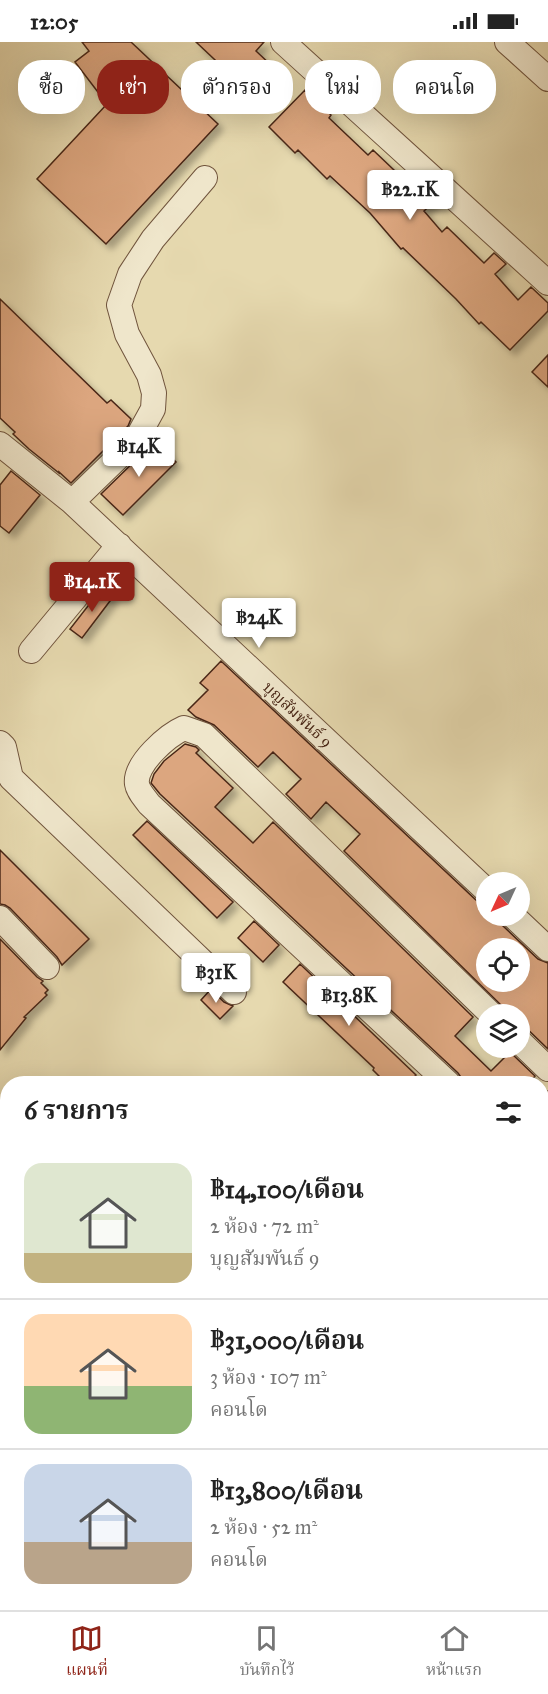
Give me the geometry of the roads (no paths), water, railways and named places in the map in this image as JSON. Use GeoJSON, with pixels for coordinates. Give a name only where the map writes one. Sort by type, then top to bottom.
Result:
{"type":"FeatureCollection","features":[{"type":"Feature","properties":{"kind":"street"},"geometry":{"type":"LineString","coordinates":[[283,42],[548,283]]}},
{"type":"Feature","properties":{"kind":"street"},"geometry":{"type":"LineString","coordinates":[[507,42],[548,79]]}},
{"type":"Feature","properties":{"kind":"street"},"geometry":{"type":"LineString","coordinates":[[72,502],[136,440],[153,409],[154,393],[149,375],[127,334],[119,305],[130,274],[153,239],[205,178]]}},
{"type":"Feature","properties":{"kind":"street","name":"บุญสัมพันธ์ 9"},"geometry":{"type":"LineString","coordinates":[[0,444],[72,502],[119,545],[476,881]]}},
{"type":"Feature","properties":{"kind":"street"},"geometry":{"type":"LineString","coordinates":[[31,651],[119,545]]}},
{"type":"Feature","properties":{"kind":"street"},"geometry":{"type":"LineString","coordinates":[[440,1076],[149,804],[138,789],[136,780],[140,767],[160,744],[184,728],[204,735],[481,1004]]}},
{"type":"Feature","properties":{"kind":"street"},"geometry":{"type":"LineString","coordinates":[[0,743],[4,747],[11,778],[234,992]]}},
{"type":"Feature","properties":{"kind":"street"},"geometry":{"type":"LineString","coordinates":[[0,918],[47,967]]}},
{"type":"Feature","properties":{"kind":"street"},"geometry":{"type":"LineString","coordinates":[[524,926],[548,949]]}},
{"type":"Feature","properties":{"kind":"street"},"geometry":{"type":"LineString","coordinates":[[530,1052],[548,1071]]}}]}
